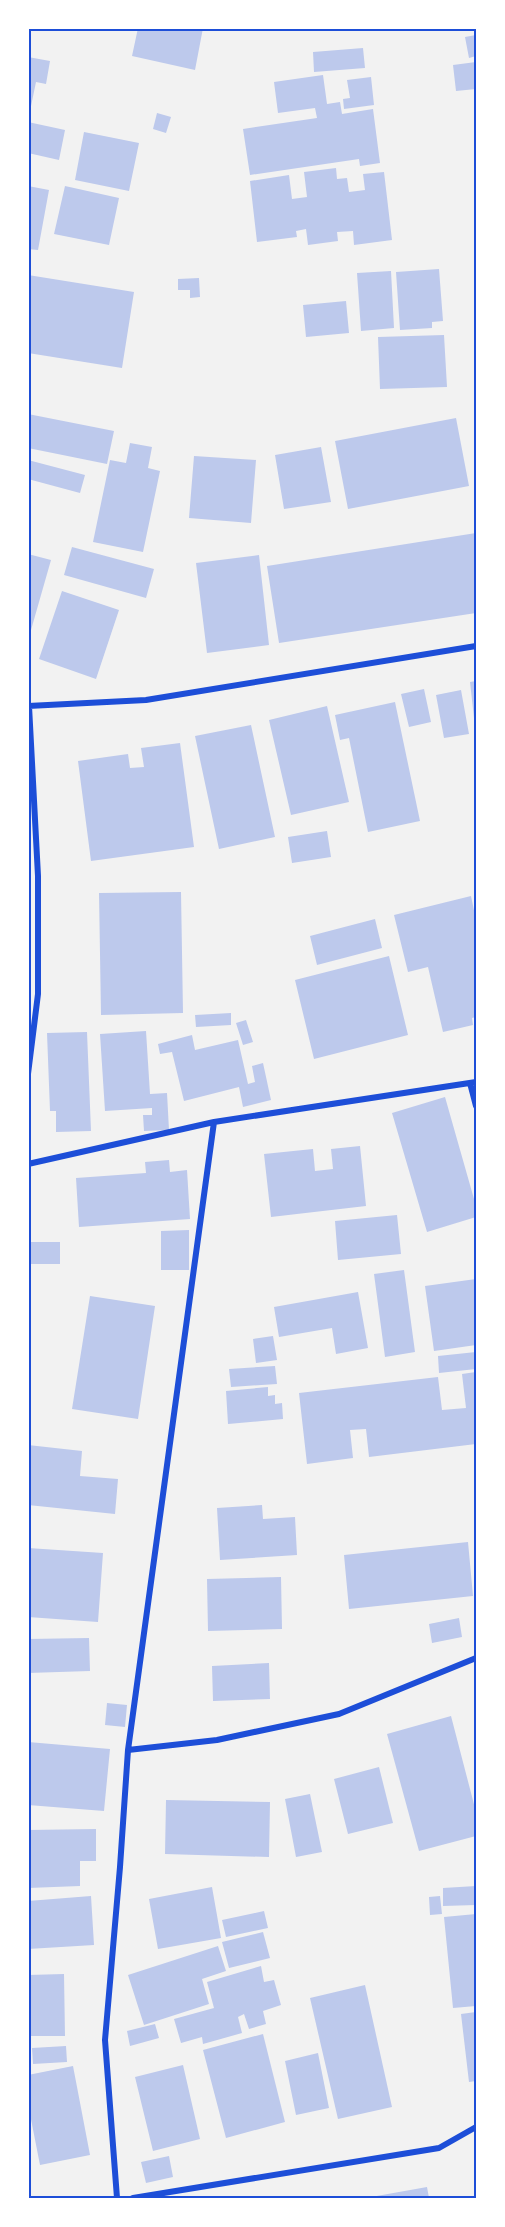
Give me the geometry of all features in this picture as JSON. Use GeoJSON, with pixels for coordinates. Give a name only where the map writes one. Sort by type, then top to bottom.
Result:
{"type":"FeatureCollection","features":[{"type":"Feature","properties":{"kind":"street"},"geometry":{"type":"LineString","coordinates":[[28,1074],[38,994],[38,876],[29,706],[146,700],[477,646]]}},
{"type":"Feature","properties":{"kind":"street"},"geometry":{"type":"LineString","coordinates":[[28,1164],[214,1122],[473,1082],[477,1106]]}},
{"type":"Feature","properties":{"kind":"street"},"geometry":{"type":"LineString","coordinates":[[117,2199],[105,2040],[128,1750],[214,1122]]}},
{"type":"Feature","properties":{"kind":"street"},"geometry":{"type":"LineString","coordinates":[[128,1750],[217,1740],[339,1714],[477,1658]]}},
{"type":"Feature","properties":{"kind":"street"},"geometry":{"type":"LineString","coordinates":[[133,2199],[439,2148],[477,2127]]}},
{"type":"Feature","properties":{"kind":"building"},"geometry":{"type":"Polygon","coordinates":[[[138,28],[203,28],[195,70],[132,56],[138,28]]]}},
{"type":"Feature","properties":{"kind":"building"},"geometry":{"type":"Polygon","coordinates":[[[476,35],[476,56],[469,58],[465,37],[476,35]]]}},
{"type":"Feature","properties":{"kind":"building"},"geometry":{"type":"Polygon","coordinates":[[[363,48],[365,68],[314,72],[313,52],[363,48]]]}},
{"type":"Feature","properties":{"kind":"building"},"geometry":{"type":"Polygon","coordinates":[[[28,57],[50,61],[46,84],[36,82],[30,111],[28,57]]]}},
{"type":"Feature","properties":{"kind":"building"},"geometry":{"type":"Polygon","coordinates":[[[476,62],[476,89],[456,91],[453,65],[476,62]]]}},
{"type":"Feature","properties":{"kind":"building"},"geometry":{"type":"Polygon","coordinates":[[[323,75],[327,104],[340,102],[342,114],[373,109],[380,163],[360,166],[359,159],[250,175],[243,129],[317,118],[315,108],[278,113],[274,82],[323,75]]]}},
{"type":"Feature","properties":{"kind":"building"},"geometry":{"type":"Polygon","coordinates":[[[371,77],[374,105],[344,109],[343,99],[350,98],[347,80],[371,77]]]}},
{"type":"Feature","properties":{"kind":"building"},"geometry":{"type":"Polygon","coordinates":[[[157,113],[171,117],[166,133],[153,129],[157,113]]]}},
{"type":"Feature","properties":{"kind":"building"},"geometry":{"type":"Polygon","coordinates":[[[28,122],[65,130],[59,160],[28,153],[28,122]]]}},
{"type":"Feature","properties":{"kind":"building"},"geometry":{"type":"Polygon","coordinates":[[[84,132],[139,143],[129,191],[75,180],[84,132]]]}},
{"type":"Feature","properties":{"kind":"building"},"geometry":{"type":"Polygon","coordinates":[[[336,168],[337,179],[347,178],[349,192],[365,190],[363,174],[384,172],[392,240],[354,245],[353,231],[337,232],[338,241],[308,245],[306,229],[296,231],[297,237],[257,242],[250,181],[289,175],[292,199],[307,197],[304,172],[336,168]]]}},
{"type":"Feature","properties":{"kind":"building"},"geometry":{"type":"Polygon","coordinates":[[[28,186],[49,190],[38,250],[28,249],[28,186]]]}},
{"type":"Feature","properties":{"kind":"building"},"geometry":{"type":"Polygon","coordinates":[[[65,186],[119,198],[109,245],[54,234],[65,186]]]}},
{"type":"Feature","properties":{"kind":"building"},"geometry":{"type":"Polygon","coordinates":[[[439,269],[443,321],[432,322],[432,328],[400,330],[396,272],[439,269]]]}},
{"type":"Feature","properties":{"kind":"building"},"geometry":{"type":"Polygon","coordinates":[[[391,271],[394,328],[361,331],[357,273],[391,271]]]}},
{"type":"Feature","properties":{"kind":"building"},"geometry":{"type":"Polygon","coordinates":[[[28,275],[134,292],[122,368],[28,353],[28,275]]]}},
{"type":"Feature","properties":{"kind":"building"},"geometry":{"type":"Polygon","coordinates":[[[199,278],[200,297],[190,298],[190,290],[178,290],[178,279],[199,278]]]}},
{"type":"Feature","properties":{"kind":"building"},"geometry":{"type":"Polygon","coordinates":[[[346,301],[349,333],[306,337],[303,305],[346,301]]]}},
{"type":"Feature","properties":{"kind":"building"},"geometry":{"type":"Polygon","coordinates":[[[444,335],[447,387],[380,389],[378,337],[444,335]]]}},
{"type":"Feature","properties":{"kind":"building"},"geometry":{"type":"Polygon","coordinates":[[[28,414],[114,431],[107,464],[28,448],[28,414]]]}},
{"type":"Feature","properties":{"kind":"building"},"geometry":{"type":"Polygon","coordinates":[[[456,418],[469,486],[348,509],[335,441],[456,418]]]}},
{"type":"Feature","properties":{"kind":"building"},"geometry":{"type":"Polygon","coordinates":[[[130,443],[152,447],[148,468],[160,471],[143,552],[93,542],[110,460],[126,463],[130,443]]]}},
{"type":"Feature","properties":{"kind":"building"},"geometry":{"type":"Polygon","coordinates":[[[321,447],[331,502],[284,509],[275,455],[321,447]]]}},
{"type":"Feature","properties":{"kind":"building"},"geometry":{"type":"Polygon","coordinates":[[[194,456],[256,460],[251,523],[189,518],[194,456]]]}},
{"type":"Feature","properties":{"kind":"building"},"geometry":{"type":"Polygon","coordinates":[[[28,460],[85,475],[80,493],[28,479],[28,460]]]}},
{"type":"Feature","properties":{"kind":"building"},"geometry":{"type":"Polygon","coordinates":[[[476,533],[476,613],[279,643],[267,566],[476,533]]]}},
{"type":"Feature","properties":{"kind":"building"},"geometry":{"type":"Polygon","coordinates":[[[72,547],[154,569],[146,598],[64,575],[72,547]]]}},
{"type":"Feature","properties":{"kind":"building"},"geometry":{"type":"Polygon","coordinates":[[[28,554],[51,560],[29,637],[28,637],[28,554]]]}},
{"type":"Feature","properties":{"kind":"building"},"geometry":{"type":"Polygon","coordinates":[[[259,555],[269,645],[207,653],[196,563],[259,555]]]}},
{"type":"Feature","properties":{"kind":"building"},"geometry":{"type":"Polygon","coordinates":[[[62,591],[119,610],[96,679],[39,659],[62,591]]]}},
{"type":"Feature","properties":{"kind":"building"},"geometry":{"type":"Polygon","coordinates":[[[476,681],[476,727],[475,727],[470,682],[476,681]]]}},
{"type":"Feature","properties":{"kind":"building"},"geometry":{"type":"Polygon","coordinates":[[[424,689],[431,722],[409,727],[401,694],[424,689]]]}},
{"type":"Feature","properties":{"kind":"building"},"geometry":{"type":"Polygon","coordinates":[[[461,690],[469,734],[444,738],[436,695],[461,690]]]}},
{"type":"Feature","properties":{"kind":"building"},"geometry":{"type":"Polygon","coordinates":[[[395,702],[420,821],[368,832],[349,738],[340,740],[335,715],[395,702]]]}},
{"type":"Feature","properties":{"kind":"building"},"geometry":{"type":"Polygon","coordinates":[[[327,706],[349,802],[291,815],[269,720],[327,706]]]}},
{"type":"Feature","properties":{"kind":"building"},"geometry":{"type":"Polygon","coordinates":[[[251,725],[275,837],[219,849],[195,736],[251,725]]]}},
{"type":"Feature","properties":{"kind":"building"},"geometry":{"type":"Polygon","coordinates":[[[180,743],[194,847],[91,861],[78,761],[128,754],[130,768],[144,767],[141,748],[180,743]]]}},
{"type":"Feature","properties":{"kind":"building"},"geometry":{"type":"Polygon","coordinates":[[[327,831],[331,857],[292,863],[288,837],[327,831]]]}},
{"type":"Feature","properties":{"kind":"building"},"geometry":{"type":"Polygon","coordinates":[[[181,892],[183,1013],[101,1015],[99,893],[181,892]]]}},
{"type":"Feature","properties":{"kind":"building"},"geometry":{"type":"Polygon","coordinates":[[[471,896],[476,920],[476,1017],[472,1018],[473,1025],[443,1032],[428,967],[408,972],[394,915],[471,896]]]}},
{"type":"Feature","properties":{"kind":"building"},"geometry":{"type":"Polygon","coordinates":[[[375,919],[382,948],[317,965],[310,936],[375,919]]]}},
{"type":"Feature","properties":{"kind":"building"},"geometry":{"type":"Polygon","coordinates":[[[389,956],[408,1035],[314,1059],[295,980],[389,956]]]}},
{"type":"Feature","properties":{"kind":"building"},"geometry":{"type":"Polygon","coordinates":[[[231,1013],[231,1025],[196,1027],[195,1015],[231,1013]]]}},
{"type":"Feature","properties":{"kind":"building"},"geometry":{"type":"Polygon","coordinates":[[[246,1020],[253,1042],[243,1045],[236,1023],[246,1020]]]}},
{"type":"Feature","properties":{"kind":"building"},"geometry":{"type":"Polygon","coordinates":[[[146,1031],[150,1094],[167,1093],[169,1130],[144,1131],[143,1115],[152,1115],[152,1108],[105,1111],[100,1034],[146,1031]]]}},
{"type":"Feature","properties":{"kind":"building"},"geometry":{"type":"Polygon","coordinates":[[[87,1032],[91,1131],[56,1132],[56,1111],[50,1111],[47,1033],[87,1032]]]}},
{"type":"Feature","properties":{"kind":"building"},"geometry":{"type":"Polygon","coordinates":[[[192,1035],[195,1050],[238,1040],[248,1084],[255,1082],[252,1066],[263,1063],[271,1100],[243,1107],[239,1087],[184,1101],[172,1052],[160,1054],[158,1044],[192,1035]]]}},
{"type":"Feature","properties":{"kind":"building"},"geometry":{"type":"Polygon","coordinates":[[[445,1097],[476,1206],[476,1217],[427,1232],[392,1113],[445,1097]]]}},
{"type":"Feature","properties":{"kind":"building"},"geometry":{"type":"Polygon","coordinates":[[[360,1146],[366,1206],[271,1217],[264,1154],[313,1149],[315,1171],[333,1169],[331,1149],[360,1146]]]}},
{"type":"Feature","properties":{"kind":"building"},"geometry":{"type":"Polygon","coordinates":[[[169,1160],[170,1172],[187,1170],[190,1219],[79,1227],[76,1178],[146,1173],[145,1162],[169,1160]]]}},
{"type":"Feature","properties":{"kind":"building"},"geometry":{"type":"Polygon","coordinates":[[[397,1215],[401,1254],[338,1260],[335,1221],[397,1215]]]}},
{"type":"Feature","properties":{"kind":"building"},"geometry":{"type":"Polygon","coordinates":[[[189,1230],[189,1270],[161,1270],[161,1231],[189,1230]]]}},
{"type":"Feature","properties":{"kind":"building"},"geometry":{"type":"Polygon","coordinates":[[[28,1242],[60,1242],[60,1264],[28,1264],[28,1242]]]}},
{"type":"Feature","properties":{"kind":"building"},"geometry":{"type":"Polygon","coordinates":[[[404,1270],[415,1352],[385,1357],[374,1274],[404,1270]]]}},
{"type":"Feature","properties":{"kind":"building"},"geometry":{"type":"Polygon","coordinates":[[[476,1279],[476,1345],[434,1351],[425,1286],[476,1279]]]}},
{"type":"Feature","properties":{"kind":"building"},"geometry":{"type":"Polygon","coordinates":[[[358,1292],[368,1348],[336,1354],[332,1328],[279,1337],[274,1307],[358,1292]]]}},
{"type":"Feature","properties":{"kind":"building"},"geometry":{"type":"Polygon","coordinates":[[[90,1296],[155,1306],[138,1419],[72,1409],[90,1296]]]}},
{"type":"Feature","properties":{"kind":"building"},"geometry":{"type":"Polygon","coordinates":[[[273,1336],[277,1360],[256,1363],[253,1339],[273,1336]]]}},
{"type":"Feature","properties":{"kind":"building"},"geometry":{"type":"Polygon","coordinates":[[[476,1352],[476,1369],[439,1373],[438,1356],[476,1352]]]}},
{"type":"Feature","properties":{"kind":"building"},"geometry":{"type":"Polygon","coordinates":[[[275,1366],[277,1384],[231,1387],[229,1369],[275,1366]]]}},
{"type":"Feature","properties":{"kind":"building"},"geometry":{"type":"Polygon","coordinates":[[[476,1372],[476,1444],[369,1457],[366,1429],[350,1430],[353,1458],[307,1464],[299,1393],[438,1377],[442,1410],[466,1408],[462,1374],[476,1372]]]}},
{"type":"Feature","properties":{"kind":"building"},"geometry":{"type":"Polygon","coordinates":[[[268,1387],[268,1396],[275,1395],[275,1404],[282,1403],[283,1419],[228,1424],[226,1391],[268,1387]]]}},
{"type":"Feature","properties":{"kind":"building"},"geometry":{"type":"Polygon","coordinates":[[[28,1445],[82,1451],[80,1476],[118,1479],[115,1514],[28,1505],[28,1445]]]}},
{"type":"Feature","properties":{"kind":"building"},"geometry":{"type":"Polygon","coordinates":[[[262,1505],[263,1519],[295,1517],[297,1555],[220,1560],[217,1508],[262,1505]]]}},
{"type":"Feature","properties":{"kind":"building"},"geometry":{"type":"Polygon","coordinates":[[[468,1542],[473,1596],[349,1609],[344,1555],[468,1542]]]}},
{"type":"Feature","properties":{"kind":"building"},"geometry":{"type":"Polygon","coordinates":[[[28,1548],[103,1553],[98,1622],[28,1617],[28,1548]]]}},
{"type":"Feature","properties":{"kind":"building"},"geometry":{"type":"Polygon","coordinates":[[[281,1577],[282,1629],[208,1631],[207,1579],[281,1577]]]}},
{"type":"Feature","properties":{"kind":"building"},"geometry":{"type":"Polygon","coordinates":[[[459,1618],[462,1637],[432,1643],[429,1624],[459,1618]]]}},
{"type":"Feature","properties":{"kind":"building"},"geometry":{"type":"Polygon","coordinates":[[[89,1638],[90,1671],[28,1673],[28,1639],[89,1638]]]}},
{"type":"Feature","properties":{"kind":"building"},"geometry":{"type":"Polygon","coordinates":[[[269,1663],[270,1699],[213,1701],[212,1666],[269,1663]]]}},
{"type":"Feature","properties":{"kind":"building"},"geometry":{"type":"Polygon","coordinates":[[[107,1703],[127,1705],[125,1727],[105,1725],[107,1703]]]}},
{"type":"Feature","properties":{"kind":"building"},"geometry":{"type":"Polygon","coordinates":[[[451,1716],[476,1812],[476,1836],[419,1851],[387,1734],[451,1716]]]}},
{"type":"Feature","properties":{"kind":"building"},"geometry":{"type":"Polygon","coordinates":[[[28,1742],[110,1749],[104,1811],[28,1805],[28,1742]]]}},
{"type":"Feature","properties":{"kind":"building"},"geometry":{"type":"Polygon","coordinates":[[[379,1767],[393,1823],[348,1834],[334,1779],[379,1767]]]}},
{"type":"Feature","properties":{"kind":"building"},"geometry":{"type":"Polygon","coordinates":[[[310,1794],[322,1852],[296,1857],[285,1799],[310,1794]]]}},
{"type":"Feature","properties":{"kind":"building"},"geometry":{"type":"Polygon","coordinates":[[[166,1800],[270,1802],[269,1857],[165,1854],[166,1800]]]}},
{"type":"Feature","properties":{"kind":"building"},"geometry":{"type":"Polygon","coordinates":[[[96,1829],[96,1861],[80,1861],[80,1886],[28,1888],[28,1830],[96,1829]]]}},
{"type":"Feature","properties":{"kind":"building"},"geometry":{"type":"Polygon","coordinates":[[[476,1886],[476,1905],[443,1906],[443,1888],[476,1886]]]}},
{"type":"Feature","properties":{"kind":"building"},"geometry":{"type":"Polygon","coordinates":[[[212,1887],[221,1938],[158,1949],[149,1899],[212,1887]]]}},
{"type":"Feature","properties":{"kind":"building"},"geometry":{"type":"Polygon","coordinates":[[[91,1896],[94,1945],[28,1949],[28,1901],[91,1896]]]}},
{"type":"Feature","properties":{"kind":"building"},"geometry":{"type":"Polygon","coordinates":[[[440,1896],[442,1914],[430,1915],[429,1897],[440,1896]]]}},
{"type":"Feature","properties":{"kind":"building"},"geometry":{"type":"Polygon","coordinates":[[[264,1911],[268,1928],[226,1937],[222,1920],[264,1911]]]}},
{"type":"Feature","properties":{"kind":"building"},"geometry":{"type":"Polygon","coordinates":[[[476,1914],[476,2006],[453,2008],[444,1917],[476,1914]]]}},
{"type":"Feature","properties":{"kind":"building"},"geometry":{"type":"Polygon","coordinates":[[[263,1932],[270,1958],[229,1968],[222,1942],[263,1932]]]}},
{"type":"Feature","properties":{"kind":"building"},"geometry":{"type":"Polygon","coordinates":[[[218,1946],[226,1971],[202,1979],[209,2004],[144,2025],[128,1975],[218,1946]]]}},
{"type":"Feature","properties":{"kind":"building"},"geometry":{"type":"Polygon","coordinates":[[[261,1966],[264,1982],[274,1980],[281,2005],[263,2011],[266,2024],[249,2029],[244,2014],[238,2017],[242,2033],[203,2044],[202,2037],[181,2043],[174,2019],[214,2008],[207,1982],[261,1966]]]}},
{"type":"Feature","properties":{"kind":"building"},"geometry":{"type":"Polygon","coordinates":[[[64,1974],[65,2036],[28,2036],[28,1975],[64,1974]]]}},
{"type":"Feature","properties":{"kind":"building"},"geometry":{"type":"Polygon","coordinates":[[[365,1985],[392,2107],[338,2119],[310,1998],[365,1985]]]}},
{"type":"Feature","properties":{"kind":"building"},"geometry":{"type":"Polygon","coordinates":[[[476,2012],[476,2081],[469,2082],[461,2014],[476,2012]]]}},
{"type":"Feature","properties":{"kind":"building"},"geometry":{"type":"Polygon","coordinates":[[[155,2024],[159,2038],[130,2046],[127,2031],[155,2024]]]}},
{"type":"Feature","properties":{"kind":"building"},"geometry":{"type":"Polygon","coordinates":[[[263,2034],[285,2122],[226,2138],[203,2050],[263,2034]]]}},
{"type":"Feature","properties":{"kind":"building"},"geometry":{"type":"Polygon","coordinates":[[[66,2046],[67,2062],[33,2064],[32,2048],[66,2046]]]}},
{"type":"Feature","properties":{"kind":"building"},"geometry":{"type":"Polygon","coordinates":[[[318,2053],[329,2108],[296,2115],[285,2061],[318,2053]]]}},
{"type":"Feature","properties":{"kind":"building"},"geometry":{"type":"Polygon","coordinates":[[[183,2065],[200,2139],[153,2151],[135,2077],[183,2065]]]}},
{"type":"Feature","properties":{"kind":"building"},"geometry":{"type":"Polygon","coordinates":[[[73,2066],[90,2155],[40,2165],[28,2104],[28,2075],[73,2066]]]}},
{"type":"Feature","properties":{"kind":"building"},"geometry":{"type":"Polygon","coordinates":[[[169,2156],[173,2177],[146,2183],[141,2162],[169,2156]]]}},
{"type":"Feature","properties":{"kind":"building"},"geometry":{"type":"Polygon","coordinates":[[[427,2187],[429,2198],[371,2198],[371,2197],[427,2187]]]}}]}
